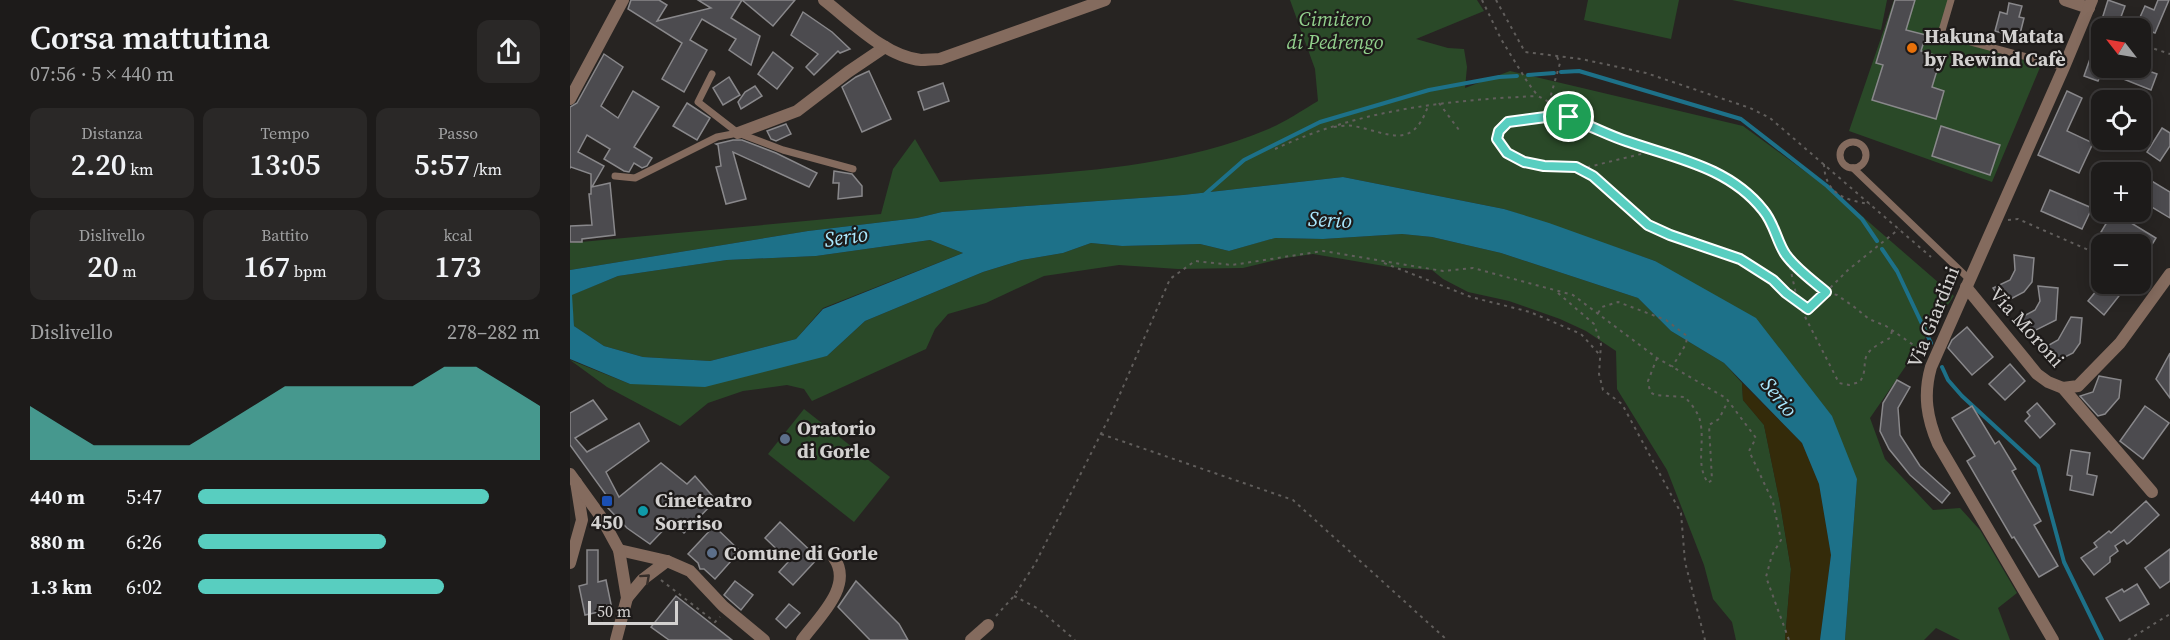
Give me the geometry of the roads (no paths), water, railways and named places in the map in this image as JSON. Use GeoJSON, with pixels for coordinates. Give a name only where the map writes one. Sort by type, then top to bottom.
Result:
{"type":"FeatureCollection","features":[{"type":"Feature","properties":{"kind":"street"},"geometry":{"type":"LineString","coordinates":[[570,99],[623,0]]}},
{"type":"Feature","properties":{"kind":"street"},"geometry":{"type":"LineString","coordinates":[[824,0],[885,47],[903,56],[921,60],[940,59],[1105,0]]}},
{"type":"Feature","properties":{"kind":"street"},"geometry":{"type":"LineString","coordinates":[[2065,0],[2090,4]]}},
{"type":"Feature","properties":{"kind":"street","name":"Via Giardini"},"geometry":{"type":"LineString","coordinates":[[2053,640],[1938,444],[1928,416],[1926,397],[1931,367],[2090,4]]}},
{"type":"Feature","properties":{"kind":"street"},"geometry":{"type":"LineString","coordinates":[[738,133],[797,111],[885,47]]}},
{"type":"Feature","properties":{"kind":"street"},"geometry":{"type":"LineString","coordinates":[[2063,388],[2078,386],[2120,344],[2170,274]]}},
{"type":"Feature","properties":{"kind":"street","name":"Via Moroni"},"geometry":{"type":"LineString","coordinates":[[1967,283],[2037,374],[2048,382],[2063,388]]}},
{"type":"Feature","properties":{"kind":"street"},"geometry":{"type":"LineString","coordinates":[[2063,388],[2152,492]]}},
{"type":"Feature","properties":{"kind":"street"},"geometry":{"type":"LineString","coordinates":[[573,478],[601,517],[619,550],[627,598],[616,640]]}},
{"type":"Feature","properties":{"kind":"street"},"geometry":{"type":"LineString","coordinates":[[570,563],[582,520],[573,478]]}},
{"type":"Feature","properties":{"kind":"street"},"geometry":{"type":"LineString","coordinates":[[582,520],[593,514],[601,517]]}},
{"type":"Feature","properties":{"kind":"street"},"geometry":{"type":"LineString","coordinates":[[619,550],[667,561],[690,572],[723,606],[764,640]]}},
{"type":"Feature","properties":{"kind":"street"},"geometry":{"type":"LineString","coordinates":[[802,640],[835,595],[842,579],[841,567],[834,558]]}},
{"type":"Feature","properties":{"kind":"street"},"geometry":{"type":"LineString","coordinates":[[627,598],[642,580],[667,561]]}},
{"type":"Feature","properties":{"kind":"street"},"geometry":{"type":"LineString","coordinates":[[971,640],[985,627]]}},
{"type":"Feature","properties":{"kind":"lane"},"geometry":{"type":"LineString","coordinates":[[1951,0],[1941,34],[2064,67]]}},
{"type":"Feature","properties":{"kind":"lane"},"geometry":{"type":"LineString","coordinates":[[712,74],[698,102],[738,133],[783,150],[853,169]]}},
{"type":"Feature","properties":{"kind":"lane"},"geometry":{"type":"LineString","coordinates":[[615,176],[635,178],[717,137],[738,133]]}},
{"type":"Feature","properties":{"kind":"lane"},"geometry":{"type":"LineString","coordinates":[[1853,168],[1967,283]]}},
{"type":"Feature","properties":{"kind":"water","name":"Serio"},"geometry":{"type":"Polygon","coordinates":[[[1343,177],[1504,209],[1655,261],[1756,318],[1832,416],[1857,479],[1845,640],[1820,640],[1831,555],[1819,484],[1802,443],[1724,363],[1671,331],[1638,298],[1501,253],[1432,237],[1402,234],[1323,239],[1275,238],[1229,251],[1200,244],[1122,246],[1091,243],[1063,253],[1022,260],[983,272],[865,321],[827,356],[705,387],[630,384],[570,359],[570,270],[808,231],[917,218],[942,212],[1183,195],[1343,177]],[[930,240],[816,256],[727,260],[618,276],[572,295],[574,326],[604,346],[643,357],[710,361],[796,339],[823,309],[963,253],[930,240]]]}},
{"type":"Feature","properties":{"kind":"waterway"},"geometry":{"type":"LineString","coordinates":[[1561,72],[1579,71],[1741,119],[1827,186],[1862,219],[1877,241]]}},
{"type":"Feature","properties":{"kind":"waterway"},"geometry":{"type":"LineString","coordinates":[[1528,75],[1554,73]]}},
{"type":"Feature","properties":{"kind":"waterway"},"geometry":{"type":"LineString","coordinates":[[1204,195],[1244,160],[1320,122],[1429,90],[1499,77],[1517,76]]}},
{"type":"Feature","properties":{"kind":"waterway"},"geometry":{"type":"LineString","coordinates":[[1882,249],[1897,271],[1931,343]]}},
{"type":"Feature","properties":{"kind":"waterway"},"geometry":{"type":"LineString","coordinates":[[1942,367],[1948,380],[1962,396],[2038,466],[2064,562],[2102,640]]}},
{"type":"Feature","properties":{"kind":"place","name":"Hakuna Matata by Rewind Cafè"},"geometry":{"type":"Point","coordinates":[1912,48]}},
{"type":"Feature","properties":{"kind":"place","name":"Oratorio di Gorle"},"geometry":{"type":"Point","coordinates":[785,439]}},
{"type":"Feature","properties":{"kind":"place","name":"450"},"geometry":{"type":"Point","coordinates":[607,501]}},
{"type":"Feature","properties":{"kind":"place","name":"Cineteatro Sorriso"},"geometry":{"type":"Point","coordinates":[643,511]}},
{"type":"Feature","properties":{"kind":"place","name":"Comune di Gorle"},"geometry":{"type":"Point","coordinates":[712,553]}},
{"type":"Feature","properties":{"kind":"park label","name":"Cimitero di Pedrengo"},"geometry":{"type":"Point","coordinates":[1335,30]}}]}
